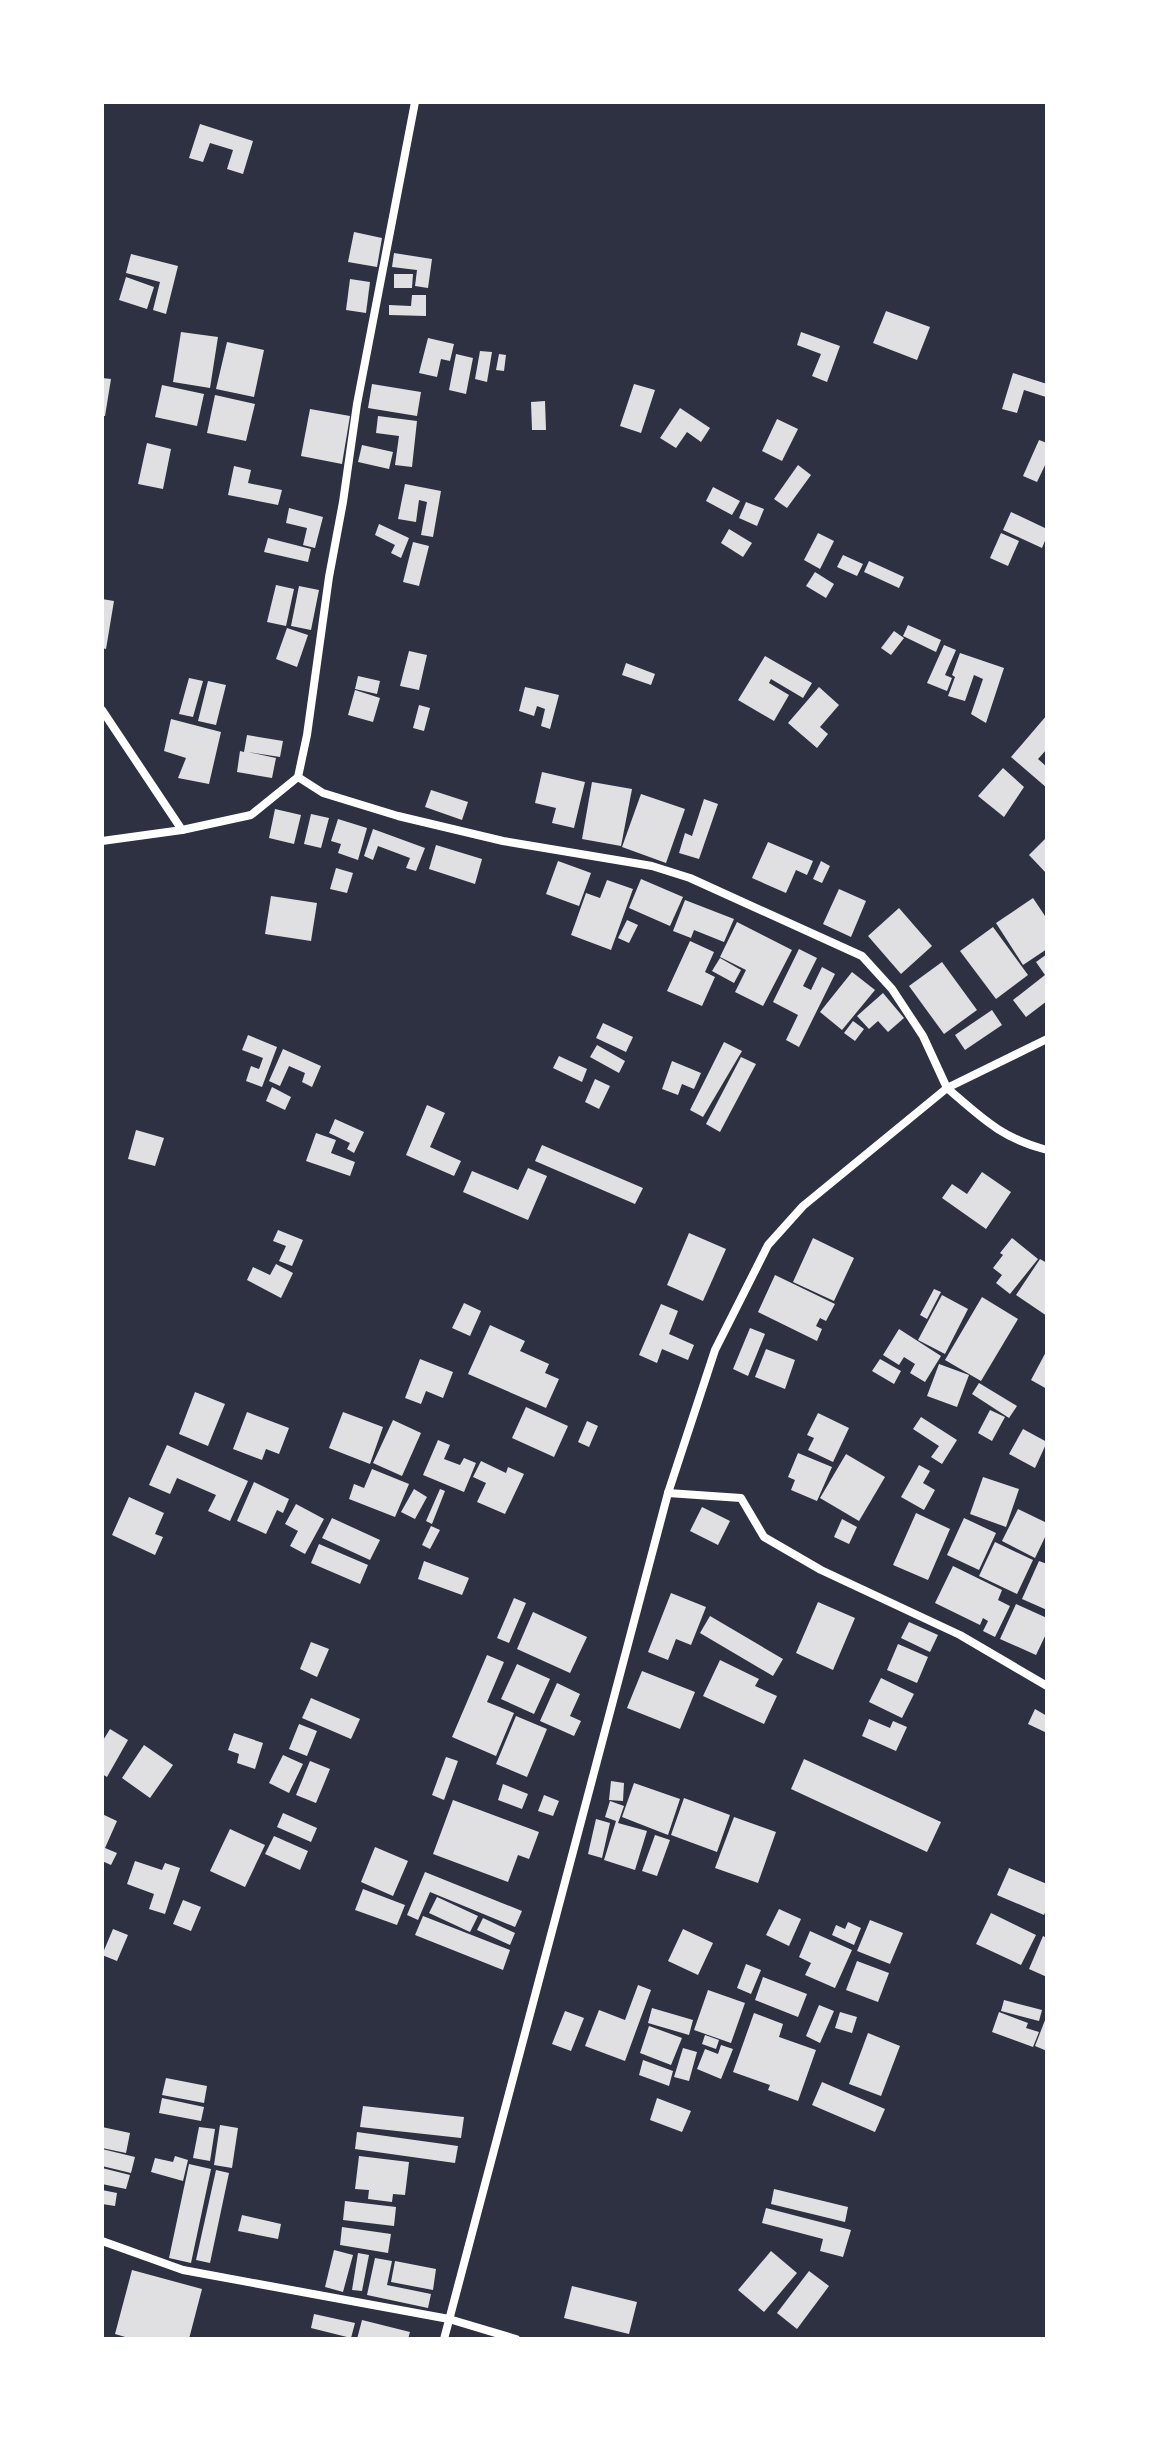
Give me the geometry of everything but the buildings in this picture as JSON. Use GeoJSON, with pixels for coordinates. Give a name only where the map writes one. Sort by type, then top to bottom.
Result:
{"type":"FeatureCollection","features":[{"type":"Feature","properties":{"kind":"street"},"geometry":{"type":"LineString","coordinates":[[102,841],[182,830],[251,815],[298,777],[357,404],[415,102]]}},
{"type":"Feature","properties":{"kind":"street"},"geometry":{"type":"LineString","coordinates":[[102,710],[182,830]]}},
{"type":"Feature","properties":{"kind":"street"},"geometry":{"type":"LineString","coordinates":[[298,777],[323,793],[398,816],[503,841],[652,866],[690,878],[862,956],[892,989],[923,1036],[947,1088],[992,1127],[1028,1145],[1047,1150]]}},
{"type":"Feature","properties":{"kind":"street"},"geometry":{"type":"LineString","coordinates":[[444,2339],[668,1493],[715,1350],[768,1245],[803,1206],[947,1088],[1047,1039]]}},
{"type":"Feature","properties":{"kind":"street"},"geometry":{"type":"LineString","coordinates":[[668,1493],[741,1498],[764,1537],[821,1570],[960,1635],[1047,1686]]}},
{"type":"Feature","properties":{"kind":"street"},"geometry":{"type":"LineString","coordinates":[[102,2241],[183,2270],[449,2319],[516,2339]]}}]}
